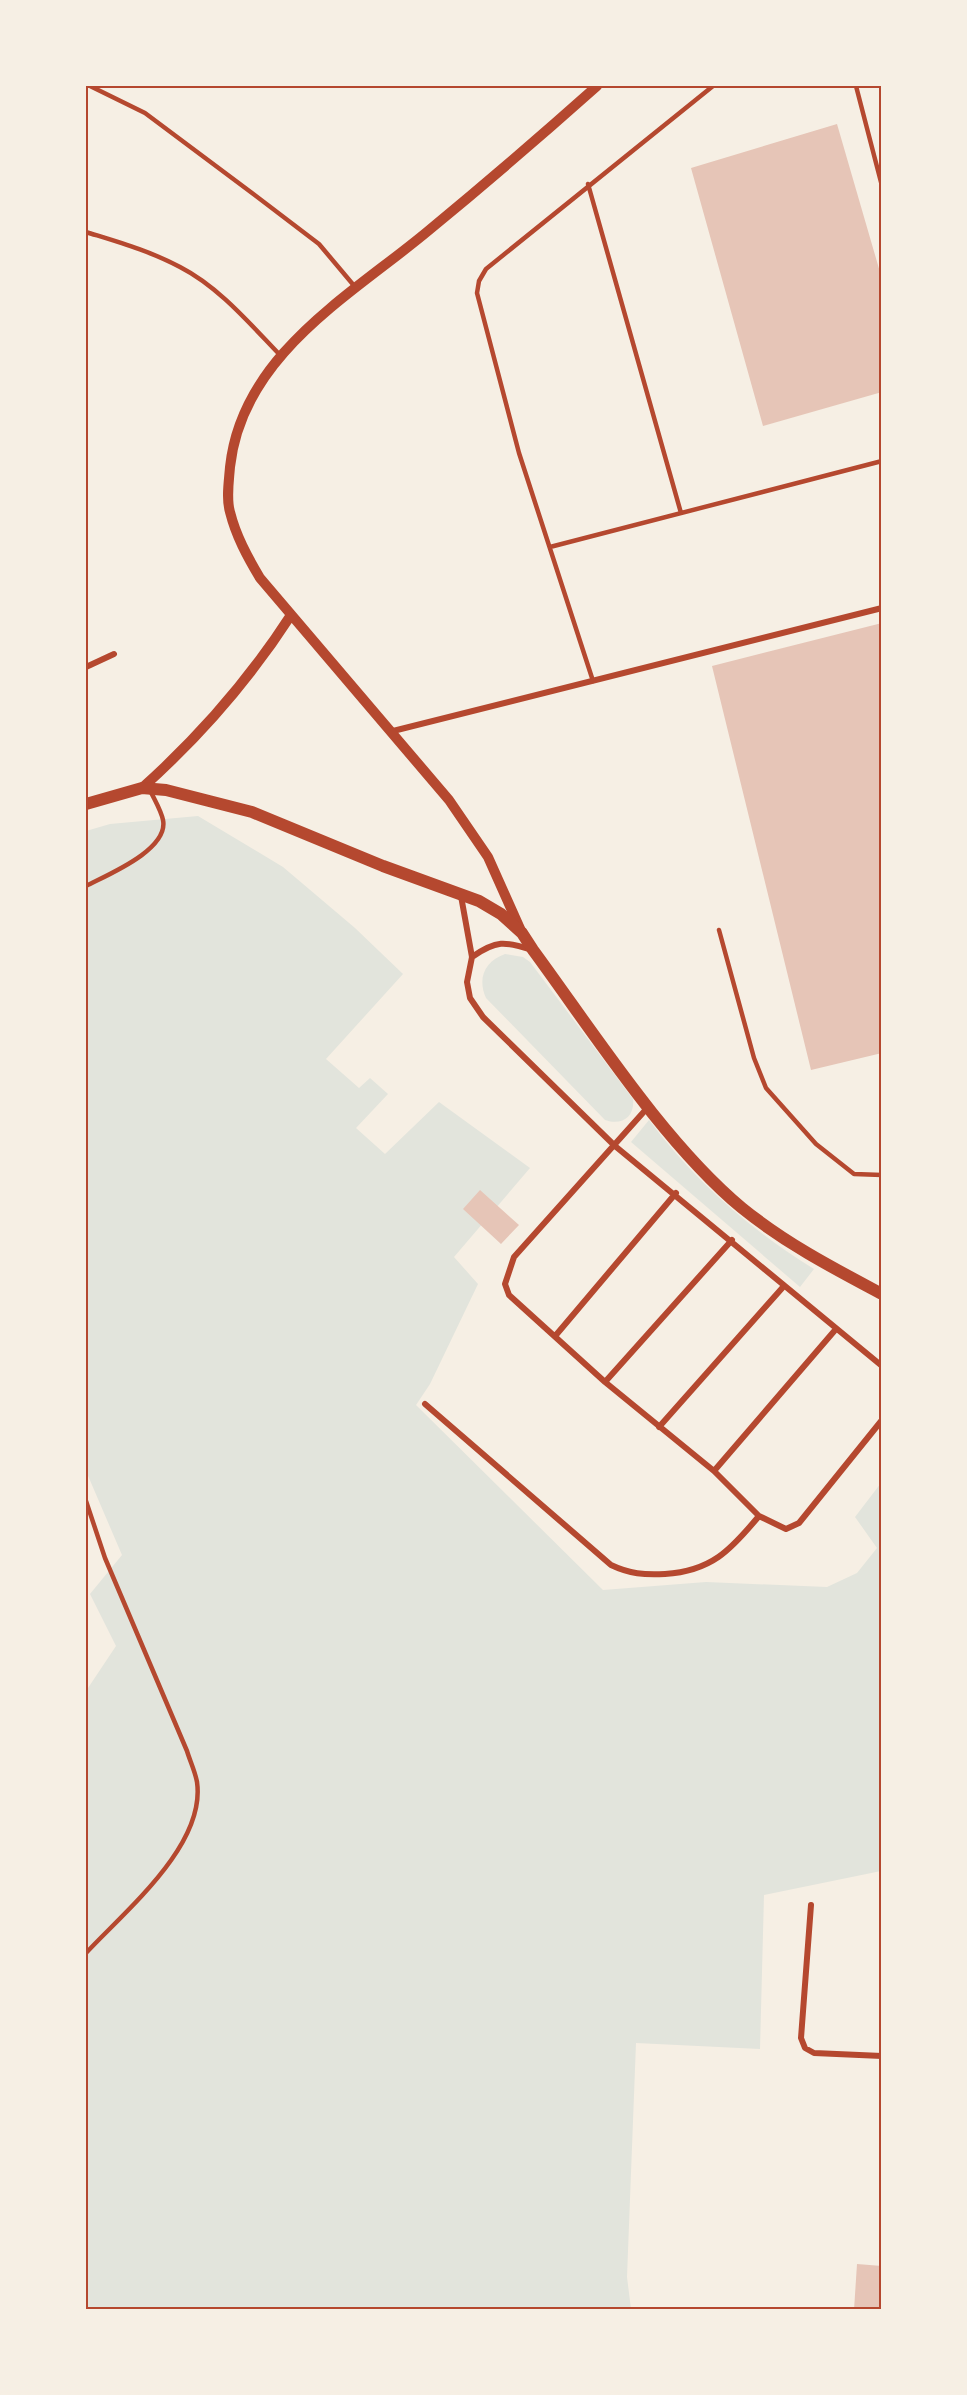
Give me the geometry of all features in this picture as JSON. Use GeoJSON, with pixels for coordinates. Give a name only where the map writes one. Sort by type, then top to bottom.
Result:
{"type":"FeatureCollection","features":[{"type":"Feature","properties":{"kind":"main road"},"geometry":{"type":"LineString","coordinates":[[86,804],[146,788],[201,798],[252,812],[383,866],[461,894],[497,911],[522,933],[649,1106],[709,1177],[741,1207],[778,1236],[882,1294]]}},
{"type":"Feature","properties":{"kind":"street"},"geometry":{"type":"LineString","coordinates":[[522,933],[488,857],[471,831],[393,731],[260,578],[245,553],[229,510],[232,448],[243,416],[260,382],[280,355],[307,328],[428,231],[593,87]]}},
{"type":"Feature","properties":{"kind":"street"},"geometry":{"type":"LineString","coordinates":[[393,731],[882,608]]}},
{"type":"Feature","properties":{"kind":"street"},"geometry":{"type":"LineString","coordinates":[[146,788],[213,718],[269,649],[291,615]]}},
{"type":"Feature","properties":{"kind":"street"},"geometry":{"type":"LineString","coordinates":[[86,667],[114,654]]}},
{"type":"Feature","properties":{"kind":"street"},"geometry":{"type":"LineString","coordinates":[[461,894],[472,957],[467,981],[470,998],[483,1017],[615,1146],[676,1193],[882,1366]]}},
{"type":"Feature","properties":{"kind":"street"},"geometry":{"type":"LineString","coordinates":[[472,957],[496,943],[509,942],[533,950]]}},
{"type":"Feature","properties":{"kind":"street"},"geometry":{"type":"LineString","coordinates":[[649,1106],[514,1257],[505,1284],[509,1295],[556,1335],[605,1382],[714,1471],[759,1516],[786,1529],[799,1523],[882,1420]]}},
{"type":"Feature","properties":{"kind":"street"},"geometry":{"type":"LineString","coordinates":[[556,1335],[676,1193]]}},
{"type":"Feature","properties":{"kind":"street"},"geometry":{"type":"LineString","coordinates":[[605,1382],[732,1240]]}},
{"type":"Feature","properties":{"kind":"street"},"geometry":{"type":"LineString","coordinates":[[659,1427],[784,1286]]}},
{"type":"Feature","properties":{"kind":"street"},"geometry":{"type":"LineString","coordinates":[[714,1471],[836,1329]]}},
{"type":"Feature","properties":{"kind":"street"},"geometry":{"type":"LineString","coordinates":[[425,1404],[611,1565],[625,1572],[642,1575],[689,1572],[712,1562],[729,1549],[759,1516]]}},
{"type":"Feature","properties":{"kind":"street"},"geometry":{"type":"LineString","coordinates":[[811,1905],[801,2038],[805,2048],[814,2053],[882,2056]]}},
{"type":"Feature","properties":{"kind":"lane"},"geometry":{"type":"LineString","coordinates":[[90,86],[145,113],[272,208],[319,244],[356,288]]}},
{"type":"Feature","properties":{"kind":"lane"},"geometry":{"type":"LineString","coordinates":[[593,681],[519,453],[477,293],[479,281],[486,269],[588,184],[713,86]]}},
{"type":"Feature","properties":{"kind":"lane"},"geometry":{"type":"LineString","coordinates":[[856,86],[881,182]]}},
{"type":"Feature","properties":{"kind":"lane"},"geometry":{"type":"LineString","coordinates":[[588,184],[681,513]]}},
{"type":"Feature","properties":{"kind":"lane"},"geometry":{"type":"LineString","coordinates":[[86,232],[148,252],[183,268],[239,313],[280,355]]}},
{"type":"Feature","properties":{"kind":"lane"},"geometry":{"type":"LineString","coordinates":[[550,547],[882,461]]}},
{"type":"Feature","properties":{"kind":"lane"},"geometry":{"type":"LineString","coordinates":[[86,886],[139,857],[158,842],[164,822],[146,788]]}},
{"type":"Feature","properties":{"kind":"lane"},"geometry":{"type":"LineString","coordinates":[[719,930],[754,1058],[766,1088],[816,1144],[854,1174],[869,1177],[882,1175]]}},
{"type":"Feature","properties":{"kind":"lane"},"geometry":{"type":"LineString","coordinates":[[86,1501],[105,1558],[187,1751],[197,1782],[195,1811],[189,1834],[174,1858],[86,1953]]}},
{"type":"Feature","properties":{"kind":"shaded area"},"geometry":{"type":"Polygon","coordinates":[[[198,816],[283,867],[355,928],[403,974],[326,1059],[359,1088],[370,1078],[388,1094],[356,1128],[385,1154],[439,1102],[530,1168],[454,1257],[478,1284],[430,1384],[416,1405],[603,1590],[706,1582],[827,1587],[857,1573],[877,1548],[855,1517],[881,1483],[881,1871],[764,1895],[760,2049],[636,2043],[627,2277],[631,2309],[86,2310],[86,1691],[116,1646],[90,1594],[122,1555],[86,1471],[86,831],[110,824],[198,816]]]}},
{"type":"Feature","properties":{"kind":"shaded area"},"geometry":{"type":"Polygon","coordinates":[[[505,954],[523,957],[530,962],[633,1099],[630,1115],[622,1121],[605,1120],[486,998],[482,984],[485,971],[492,961],[505,954]]]}},
{"type":"Feature","properties":{"kind":"shaded area"},"geometry":{"type":"Polygon","coordinates":[[[649,1120],[685,1163],[724,1202],[767,1237],[814,1269],[800,1287],[631,1142],[649,1120]]]}},
{"type":"Feature","properties":{"kind":"building"},"geometry":{"type":"Polygon","coordinates":[[[837,124],[882,279],[882,392],[763,426],[691,168],[837,124]]]}},
{"type":"Feature","properties":{"kind":"building"},"geometry":{"type":"Polygon","coordinates":[[[882,623],[882,1053],[811,1070],[712,666],[882,623]]]}},
{"type":"Feature","properties":{"kind":"building"},"geometry":{"type":"Polygon","coordinates":[[[480,1190],[519,1225],[501,1244],[463,1209],[480,1190]]]}},
{"type":"Feature","properties":{"kind":"building"},"geometry":{"type":"Polygon","coordinates":[[[857,2264],[882,2266],[882,2310],[854,2310],[857,2264]]]}}]}
